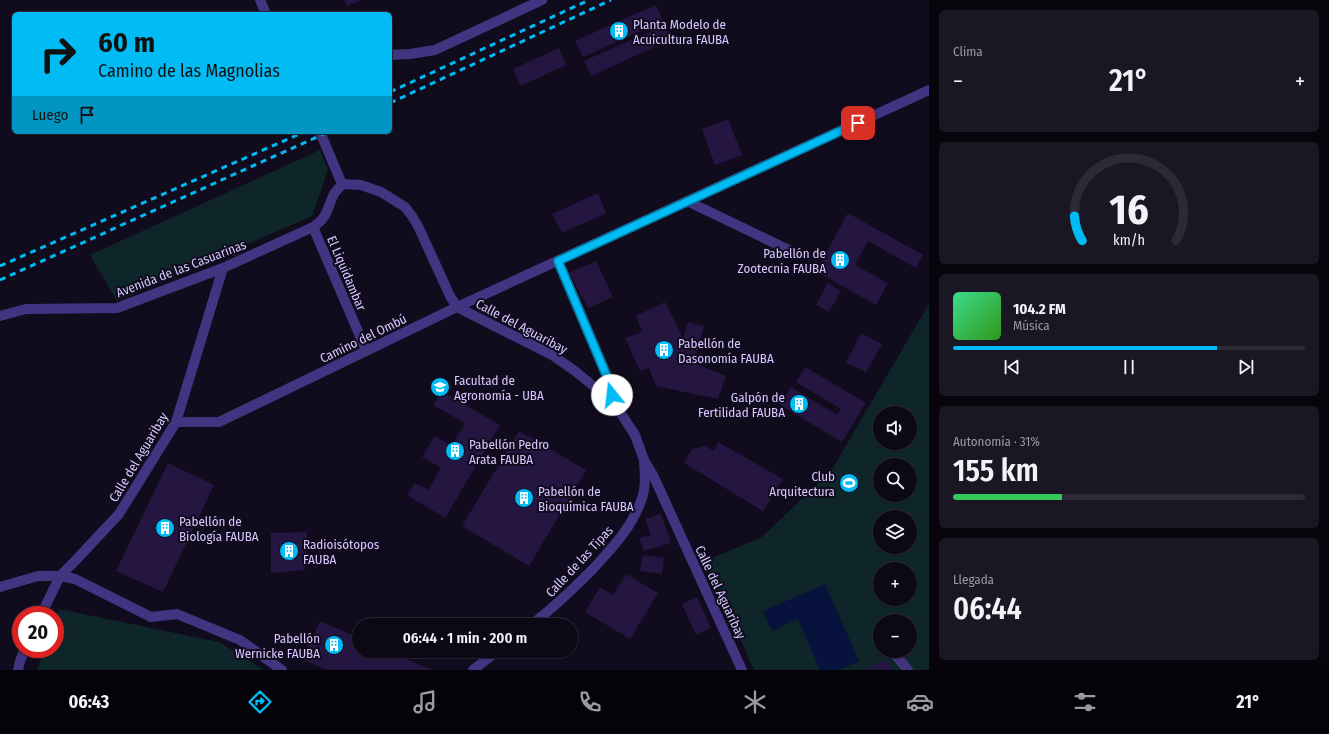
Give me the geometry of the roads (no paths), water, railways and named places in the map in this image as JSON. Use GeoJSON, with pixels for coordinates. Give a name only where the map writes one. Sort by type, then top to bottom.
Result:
{"type":"FeatureCollection","features":[{"type":"Feature","properties":{"kind":"lane"},"geometry":{"type":"LineString","coordinates":[[260,0],[265,12]]}},
{"type":"Feature","properties":{"kind":"lane"},"geometry":{"type":"LineString","coordinates":[[392,55],[434,50],[542,0]]}},
{"type":"Feature","properties":{"kind":"lane","name":"Camino del Ombú"},"geometry":{"type":"LineString","coordinates":[[176,422],[219,422],[457,307],[929,90]]}},
{"type":"Feature","properties":{"kind":"lane"},"geometry":{"type":"LineString","coordinates":[[321,134],[342,184]]}},
{"type":"Feature","properties":{"kind":"lane","name":"Avenida de las Casuarinas"},"geometry":{"type":"LineString","coordinates":[[0,316],[26,309],[117,308],[223,268],[320,223],[325,217],[334,194],[342,184]]}},
{"type":"Feature","properties":{"kind":"lane","name":"Calle del Aguaribay"},"geometry":{"type":"LineString","coordinates":[[342,184],[361,185],[382,192],[405,207],[418,226],[450,296],[457,307],[552,355],[575,371],[614,403],[635,435],[644,460],[653,475],[742,670]]}},
{"type":"Feature","properties":{"kind":"lane"},"geometry":{"type":"LineString","coordinates":[[687,201],[793,252]]}},
{"type":"Feature","properties":{"kind":"lane","name":"El Liquidambar"},"geometry":{"type":"LineString","coordinates":[[313,227],[366,350]]}},
{"type":"Feature","properties":{"kind":"lane"},"geometry":{"type":"LineString","coordinates":[[558,261],[611,386],[614,403]]}},
{"type":"Feature","properties":{"kind":"lane","name":"Calle del Aguaribay"},"geometry":{"type":"LineString","coordinates":[[45,606],[60,576],[119,514],[176,422],[223,268]]}},
{"type":"Feature","properties":{"kind":"lane","name":"Calle de las Tipas"},"geometry":{"type":"LineString","coordinates":[[540,618],[553,608],[615,546],[633,521],[642,500],[645,481],[644,460]]}},
{"type":"Feature","properties":{"kind":"lane"},"geometry":{"type":"LineString","coordinates":[[0,587],[38,576],[60,576],[74,579],[152,617],[177,614],[240,640],[282,670]]}},
{"type":"Feature","properties":{"kind":"lane"},"geometry":{"type":"LineString","coordinates":[[18,670],[21,658]]}},
{"type":"Feature","properties":{"kind":"lane"},"geometry":{"type":"LineString","coordinates":[[473,670],[488,658]]}},
{"type":"Feature","properties":{"kind":"lane"},"geometry":{"type":"LineString","coordinates":[[898,658],[908,670]]}},
{"type":"Feature","properties":{"kind":"water"},"geometry":{"type":"Polygon","coordinates":[[[825,584],[859,661],[839,670],[820,670],[798,619],[772,631],[763,611],[825,584]]]}},
{"type":"Feature","properties":{"kind":"railway"},"geometry":{"type":"LineString","coordinates":[[392,91],[589,0]]}},
{"type":"Feature","properties":{"kind":"railway"},"geometry":{"type":"LineString","coordinates":[[392,102],[611,0]]}},
{"type":"Feature","properties":{"kind":"railway"},"geometry":{"type":"LineString","coordinates":[[0,266],[299,134]]}},
{"type":"Feature","properties":{"kind":"railway"},"geometry":{"type":"LineString","coordinates":[[0,280],[324,134]]}},
{"type":"Feature","properties":{"kind":"place","name":"Planta Modelo de Acuicultura FAUBA"},"geometry":{"type":"Point","coordinates":[619,31]}},
{"type":"Feature","properties":{"kind":"place","name":"Pabellón de Zootecnia FAUBA"},"geometry":{"type":"Point","coordinates":[840,260]}},
{"type":"Feature","properties":{"kind":"place","name":"Pabellón de Dasonomía FAUBA"},"geometry":{"type":"Point","coordinates":[664,350]}},
{"type":"Feature","properties":{"kind":"place","name":"Facultad de Agronomía - UBA"},"geometry":{"type":"Point","coordinates":[440,387]}},
{"type":"Feature","properties":{"kind":"place","name":"Galpón de Fertilidad FAUBA"},"geometry":{"type":"Point","coordinates":[799,404]}},
{"type":"Feature","properties":{"kind":"place","name":"Pabellón Pedro Arata FAUBA"},"geometry":{"type":"Point","coordinates":[455,451]}},
{"type":"Feature","properties":{"kind":"place","name":"Club Arquitectura"},"geometry":{"type":"Point","coordinates":[849,483]}},
{"type":"Feature","properties":{"kind":"place","name":"Pabellón de Bioquímica FAUBA"},"geometry":{"type":"Point","coordinates":[524,498]}},
{"type":"Feature","properties":{"kind":"place","name":"Pabellón de Biología FAUBA"},"geometry":{"type":"Point","coordinates":[165,528]}},
{"type":"Feature","properties":{"kind":"place","name":"Radioisótopos FAUBA"},"geometry":{"type":"Point","coordinates":[289,551]}},
{"type":"Feature","properties":{"kind":"place","name":"Pabellón Wernicke FAUBA"},"geometry":{"type":"Point","coordinates":[334,645]}}]}
